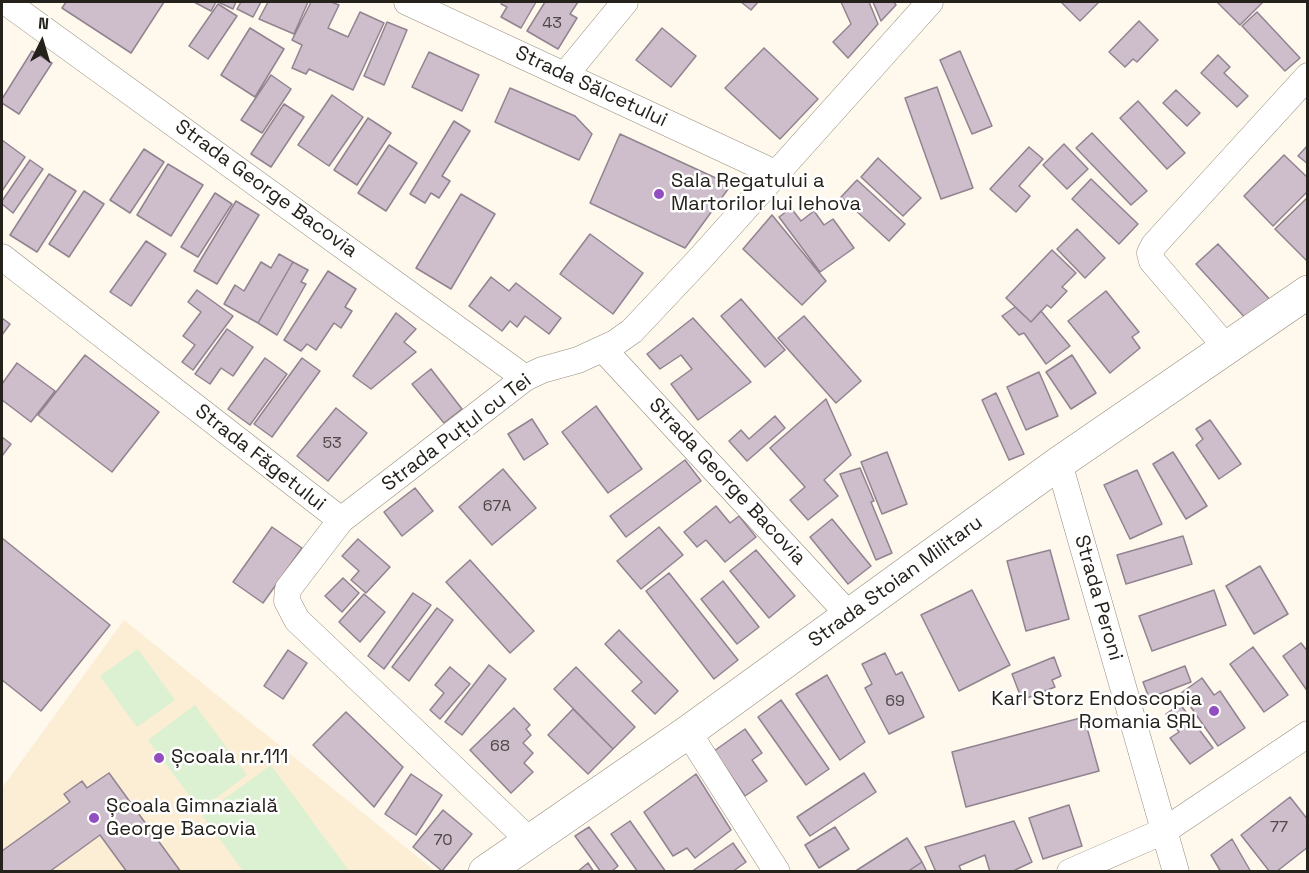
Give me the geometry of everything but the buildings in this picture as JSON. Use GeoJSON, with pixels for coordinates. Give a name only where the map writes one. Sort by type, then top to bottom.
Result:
{"type":"FeatureCollection","features":[{"type":"Feature","properties":{"kind":"street","name":"Strada George Bacovia"},"geometry":{"type":"LineString","coordinates":[[6,2],[525,378]]}},
{"type":"Feature","properties":{"kind":"street","name":"Strada Sălcetului"},"geometry":{"type":"LineString","coordinates":[[407,2],[775,173]]}},
{"type":"Feature","properties":{"kind":"street"},"geometry":{"type":"LineString","coordinates":[[565,75],[625,2]]}},
{"type":"Feature","properties":{"kind":"street","name":"Strada Puțul cu Tei"},"geometry":{"type":"LineString","coordinates":[[341,520],[525,378],[542,370],[578,360],[632,332],[930,2]]}},
{"type":"Feature","properties":{"kind":"street"},"geometry":{"type":"LineString","coordinates":[[1226,347],[1152,261],[1150,253],[1154,245],[1308,76]]}},
{"type":"Feature","properties":{"kind":"street","name":"Strada Făgetului"},"geometry":{"type":"LineString","coordinates":[[2,257],[341,520],[288,589],[287,601],[290,610],[297,620],[364,685],[529,840]]}},
{"type":"Feature","properties":{"kind":"street","name":"Strada Stoian Militaru"},"geometry":{"type":"LineString","coordinates":[[486,871],[688,732],[1059,463],[1308,292]]}},
{"type":"Feature","properties":{"kind":"street","name":"Strada George Bacovia"},"geometry":{"type":"LineString","coordinates":[[603,349],[850,616]]}},
{"type":"Feature","properties":{"kind":"street","name":"Strada Peroni"},"geometry":{"type":"LineString","coordinates":[[1059,463],[1176,872]]}},
{"type":"Feature","properties":{"kind":"street"},"geometry":{"type":"LineString","coordinates":[[688,732],[777,872]]}},
{"type":"Feature","properties":{"kind":"street"},"geometry":{"type":"LineString","coordinates":[[1070,872],[1164,831],[1308,734]]}},
{"type":"Feature","properties":{"kind":"shaded area","name":"Școala nr.111"},"geometry":{"type":"Polygon","coordinates":[[[124,620],[435,871],[2,872],[2,788],[124,620]]]}},
{"type":"Feature","properties":{"kind":"green space"},"geometry":{"type":"Polygon","coordinates":[[[138,649],[175,700],[137,727],[100,676],[138,649]]]}},
{"type":"Feature","properties":{"kind":"green space"},"geometry":{"type":"Polygon","coordinates":[[[195,705],[247,775],[200,810],[148,740],[195,705]]]}},
{"type":"Feature","properties":{"kind":"green space"},"geometry":{"type":"Polygon","coordinates":[[[271,765],[349,871],[243,871],[202,815],[271,765]]]}},
{"type":"Feature","properties":{"kind":"place","name":"Sala Regatului a Martorilor lui Iehova"},"geometry":{"type":"Point","coordinates":[659,194]}},
{"type":"Feature","properties":{"kind":"place","name":"Karl Storz Endoscopia Romania SRL"},"geometry":{"type":"Point","coordinates":[1214,711]}},
{"type":"Feature","properties":{"kind":"place","name":"Școala nr.111"},"geometry":{"type":"Point","coordinates":[159,758]}},
{"type":"Feature","properties":{"kind":"place","name":"Școala Gimnazială George Bacovia"},"geometry":{"type":"Point","coordinates":[94,818]}}]}
